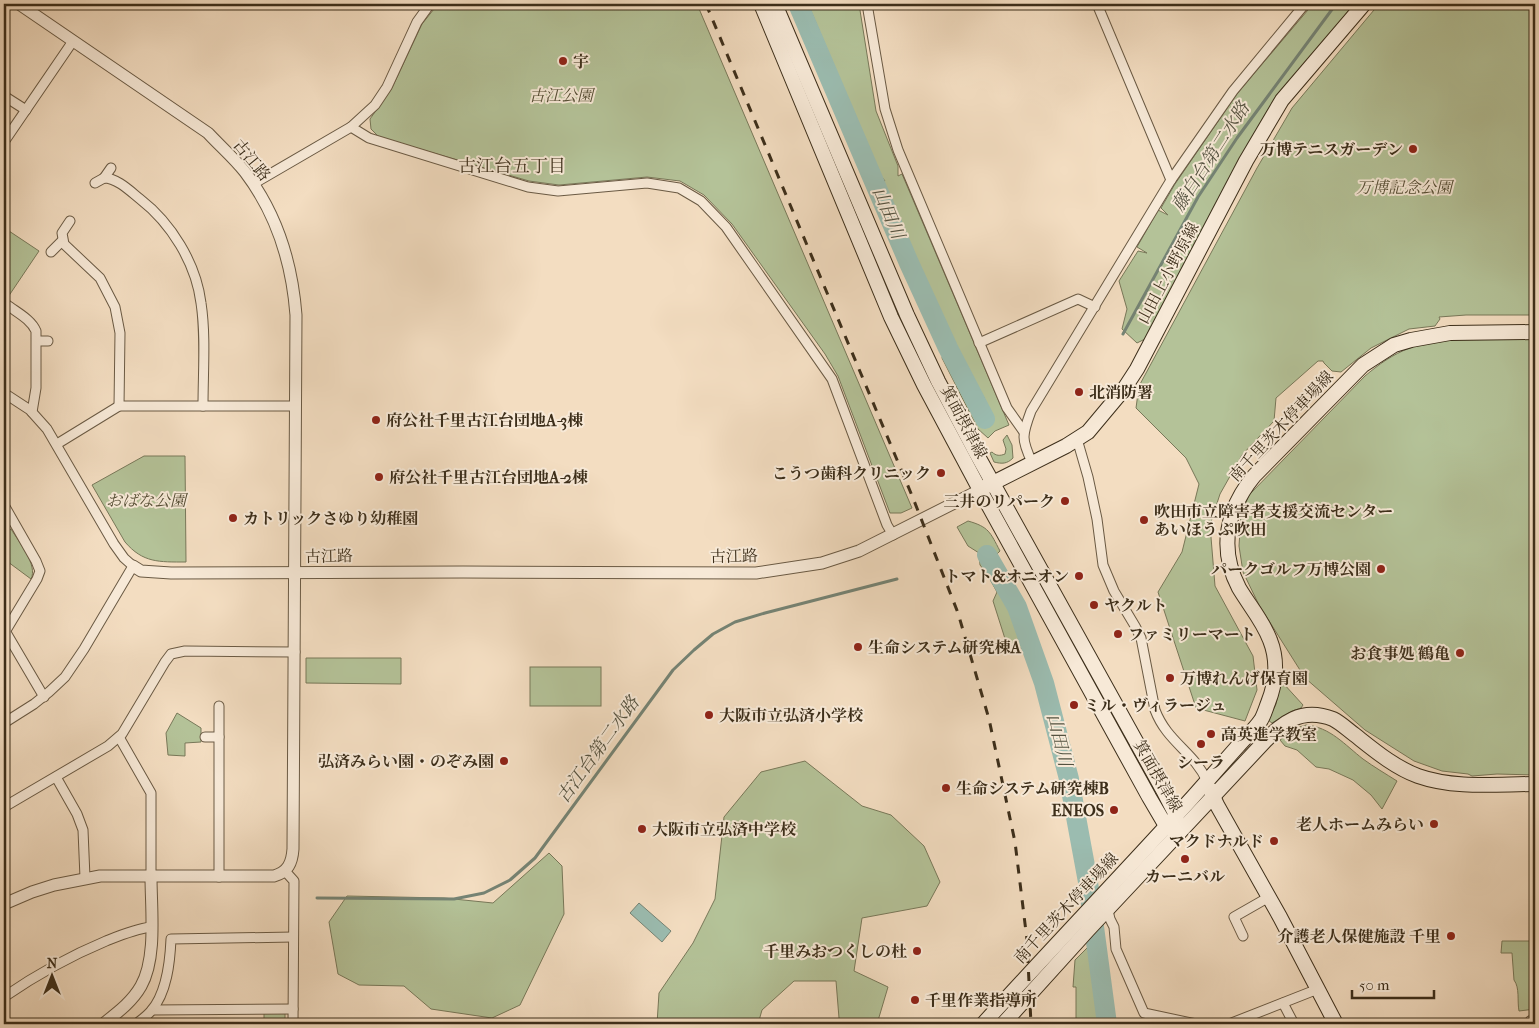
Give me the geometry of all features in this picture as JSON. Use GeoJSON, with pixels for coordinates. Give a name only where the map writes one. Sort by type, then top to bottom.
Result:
{"type":"FeatureCollection","features":[{"type":"Feature","properties":{"kind":"main road","name":"箕面摂津線"},"geometry":{"type":"LineString","coordinates":[[761,4],[892,317],[924,385],[980,490],[1173,830]]}},
{"type":"Feature","properties":{"kind":"main road","name":"箕面摂津線"},"geometry":{"type":"LineString","coordinates":[[775,4],[907,314],[938,381],[992,483],[1176,815]]}},
{"type":"Feature","properties":{"kind":"main road","name":"山田上小野原線"},"geometry":{"type":"LineString","coordinates":[[980,490],[1077,440],[1098,422],[1137,369],[1246,161],[1282,100],[1364,4]]}},
{"type":"Feature","properties":{"kind":"main road","name":"南千里茨木停車場線"},"geometry":{"type":"LineString","coordinates":[[1207,781],[1261,720],[1273,688],[1275,671],[1270,640],[1239,587],[1228,554],[1229,524],[1242,490],[1363,365],[1394,346],[1420,337],[1450,333],[1535,332]]}},
{"type":"Feature","properties":{"kind":"main road"},"geometry":{"type":"LineString","coordinates":[[1213,797],[1280,726],[1303,716],[1319,715],[1335,720],[1395,765],[1438,782],[1462,784],[1535,784]]}},
{"type":"Feature","properties":{"kind":"main road","name":"箕面摂津線"},"geometry":{"type":"LineString","coordinates":[[1173,830],[1176,815],[1207,781]]}},
{"type":"Feature","properties":{"kind":"main road"},"geometry":{"type":"LineString","coordinates":[[1207,781],[1213,797],[1336,1024]]}},
{"type":"Feature","properties":{"kind":"main road","name":"箕面摂津線"},"geometry":{"type":"LineString","coordinates":[[1173,830],[1213,797]]}},
{"type":"Feature","properties":{"kind":"main road","name":"南千里茨木停車場線"},"geometry":{"type":"LineString","coordinates":[[983,1024],[1085,912],[1173,830]]}},
{"type":"Feature","properties":{"kind":"main road","name":"南千里茨木停車場線"},"geometry":{"type":"LineString","coordinates":[[1003,1024],[1106,912],[1173,830]]}},
{"type":"Feature","properties":{"kind":"street","name":"古江路"},"geometry":{"type":"LineString","coordinates":[[19,4],[208,133],[234,160],[253,184],[275,224],[291,273],[296,315],[295,572],[756,573],[800,568],[859,551],[980,490]]}},
{"type":"Feature","properties":{"kind":"street"},"geometry":{"type":"LineString","coordinates":[[253,184],[351,127],[375,105],[387,87],[417,22],[430,4]]}},
{"type":"Feature","properties":{"kind":"street"},"geometry":{"type":"LineString","coordinates":[[866,4],[885,109],[898,150],[1007,408],[1024,432]]}},
{"type":"Feature","properties":{"kind":"street"},"geometry":{"type":"LineString","coordinates":[[1097,4],[1172,180]]}},
{"type":"Feature","properties":{"kind":"street"},"geometry":{"type":"LineString","coordinates":[[1032,462],[1024,445],[1024,432],[1031,411],[1172,180],[1233,91],[1305,4]]}},
{"type":"Feature","properties":{"kind":"street"},"geometry":{"type":"LineString","coordinates":[[4,142],[73,41]]}},
{"type":"Feature","properties":{"kind":"street"},"geometry":{"type":"LineString","coordinates":[[4,96],[26,110]]}},
{"type":"Feature","properties":{"kind":"street"},"geometry":{"type":"LineString","coordinates":[[351,127],[369,138],[528,187],[558,191],[647,183],[679,188],[701,201],[726,227],[832,379],[892,535]]}},
{"type":"Feature","properties":{"kind":"street"},"geometry":{"type":"LineString","coordinates":[[95,183],[104,178],[110,168]]}},
{"type":"Feature","properties":{"kind":"street"},"geometry":{"type":"LineString","coordinates":[[104,178],[117,182],[149,206],[174,236],[191,266],[199,289],[202,312],[203,406]]}},
{"type":"Feature","properties":{"kind":"street"},"geometry":{"type":"LineString","coordinates":[[70,221],[62,233],[62,241],[100,278],[115,306],[120,333],[119,406]]}},
{"type":"Feature","properties":{"kind":"street"},"geometry":{"type":"LineString","coordinates":[[51,252],[62,241]]}},
{"type":"Feature","properties":{"kind":"street"},"geometry":{"type":"LineString","coordinates":[[979,344],[1078,299],[1095,307]]}},
{"type":"Feature","properties":{"kind":"street"},"geometry":{"type":"LineString","coordinates":[[6,304],[34,326],[37,341],[36,388],[32,412]]}},
{"type":"Feature","properties":{"kind":"street"},"geometry":{"type":"LineString","coordinates":[[37,341],[48,340]]}},
{"type":"Feature","properties":{"kind":"street"},"geometry":{"type":"LineString","coordinates":[[4,393],[32,412],[48,429],[114,544],[132,566],[141,571],[171,573],[295,572],[293,849],[292,858],[285,872],[266,877],[100,876],[38,890],[4,904]]}},
{"type":"Feature","properties":{"kind":"street"},"geometry":{"type":"LineString","coordinates":[[57,444],[119,406],[296,406]]}},
{"type":"Feature","properties":{"kind":"street"},"geometry":{"type":"LineString","coordinates":[[1077,440],[1088,477],[1097,519],[1103,565],[1114,591],[1140,638],[1155,710],[1167,734],[1202,770],[1207,781]]}},
{"type":"Feature","properties":{"kind":"street"},"geometry":{"type":"LineString","coordinates":[[4,505],[40,571],[37,579],[5,630],[44,697]]}},
{"type":"Feature","properties":{"kind":"street"},"geometry":{"type":"LineString","coordinates":[[4,723],[44,697],[75,664],[132,566]]}},
{"type":"Feature","properties":{"kind":"street"},"geometry":{"type":"LineString","coordinates":[[4,807],[108,746],[119,737],[164,662],[171,654],[185,651],[295,652]]}},
{"type":"Feature","properties":{"kind":"street"},"geometry":{"type":"LineString","coordinates":[[219,706],[220,877]]}},
{"type":"Feature","properties":{"kind":"street"},"geometry":{"type":"LineString","coordinates":[[103,1024],[132,999],[144,979],[150,961],[151,793],[119,737]]}},
{"type":"Feature","properties":{"kind":"street"},"geometry":{"type":"LineString","coordinates":[[205,737],[219,737]]}},
{"type":"Feature","properties":{"kind":"street"},"geometry":{"type":"LineString","coordinates":[[56,777],[77,814],[83,830],[85,878]]}},
{"type":"Feature","properties":{"kind":"street"},"geometry":{"type":"LineString","coordinates":[[285,872],[294,881],[293,1024]]}},
{"type":"Feature","properties":{"kind":"street"},"geometry":{"type":"LineString","coordinates":[[1103,894],[1106,912],[1114,926],[1116,949],[1144,1013],[1196,1024]]}},
{"type":"Feature","properties":{"kind":"street"},"geometry":{"type":"LineString","coordinates":[[1243,936],[1234,917],[1269,898]]}},
{"type":"Feature","properties":{"kind":"street"},"geometry":{"type":"LineString","coordinates":[[4,997],[40,974],[85,950],[127,933],[151,927]]}},
{"type":"Feature","properties":{"kind":"street"},"geometry":{"type":"LineString","coordinates":[[136,1024],[152,1010],[163,990],[170,956],[171,939],[293,937]]}},
{"type":"Feature","properties":{"kind":"street"},"geometry":{"type":"LineString","coordinates":[[1228,1024],[1318,989]]}},
{"type":"Feature","properties":{"kind":"street"},"geometry":{"type":"LineString","coordinates":[[1283,1003],[1294,1024]]}},
{"type":"Feature","properties":{"kind":"street"},"geometry":{"type":"LineString","coordinates":[[152,1010],[293,1009]]}},
{"type":"Feature","properties":{"kind":"street"},"geometry":{"type":"LineString","coordinates":[[1528,1024],[1535,1018]]}},
{"type":"Feature","properties":{"kind":"green space","name":"古江公園"},"geometry":{"type":"Polygon","coordinates":[[[438,4],[697,4],[912,508],[901,513],[890,513],[838,376],[825,354],[732,224],[704,195],[680,181],[647,177],[559,185],[529,181],[379,137],[371,129],[370,119],[392,88],[422,24],[438,4]]]}},
{"type":"Feature","properties":{"kind":"green space"},"geometry":{"type":"Polygon","coordinates":[[[768,4],[966,447],[965,449],[963,449],[888,298],[768,4]]]}},
{"type":"Feature","properties":{"kind":"green space"},"geometry":{"type":"Polygon","coordinates":[[[808,4],[859,4],[876,111],[898,166],[898,176],[902,174],[1009,425],[995,431],[988,438],[978,429],[942,358],[944,349],[954,348],[968,374],[882,183],[885,181],[878,172],[808,4]],[[974,389],[972,397],[986,404],[984,397],[974,389]]]}},
{"type":"Feature","properties":{"kind":"green space"},"geometry":{"type":"Polygon","coordinates":[[[1313,4],[1354,4],[1277,99],[1151,336],[1137,343],[1122,329],[1127,309],[1119,281],[1138,251],[1147,253],[1137,247],[1158,210],[1168,215],[1161,208],[1175,184],[1236,95],[1313,4]]]}},
{"type":"Feature","properties":{"kind":"green space","name":"万博記念公園"},"geometry":{"type":"Polygon","coordinates":[[[1379,4],[1535,4],[1535,315],[1439,317],[1440,319],[1435,326],[1409,329],[1371,348],[1341,372],[1332,371],[1323,361],[1318,361],[1276,398],[1274,421],[1242,455],[1220,494],[1210,525],[1215,586],[1253,656],[1257,690],[1245,721],[1196,708],[1158,592],[1182,552],[1199,484],[1186,458],[1136,408],[1139,386],[1257,168],[1292,108],[1379,4]]]}},
{"type":"Feature","properties":{"kind":"green space"},"geometry":{"type":"Polygon","coordinates":[[[9,231],[39,251],[4,303],[4,236],[9,231]]]}},
{"type":"Feature","properties":{"kind":"green space"},"geometry":{"type":"Polygon","coordinates":[[[1471,338],[1535,338],[1535,775],[1497,774],[1472,776],[1442,771],[1414,761],[1365,730],[1305,678],[1259,605],[1243,572],[1239,546],[1241,515],[1249,495],[1365,376],[1380,364],[1404,350],[1438,341],[1471,338]]]}},
{"type":"Feature","properties":{"kind":"green space"},"geometry":{"type":"Polygon","coordinates":[[[1007,435],[1012,445],[1013,458],[1004,463],[994,462],[990,453],[1005,454],[1006,449],[1003,440],[1007,435]]]}},
{"type":"Feature","properties":{"kind":"green space","name":"おばな公園"},"geometry":{"type":"Polygon","coordinates":[[[144,456],[185,456],[186,562],[152,560],[138,554],[125,542],[92,485],[144,456]]]}},
{"type":"Feature","properties":{"kind":"green space"},"geometry":{"type":"Polygon","coordinates":[[[1006,519],[1153,788],[1152,790],[1005,522],[1006,519]]]}},
{"type":"Feature","properties":{"kind":"green space"},"geometry":{"type":"Polygon","coordinates":[[[968,521],[985,528],[994,539],[1000,551],[992,559],[1012,608],[1034,638],[1025,649],[1007,645],[993,601],[997,592],[980,565],[979,553],[968,546],[957,527],[968,521]]]}},
{"type":"Feature","properties":{"kind":"green space"},"geometry":{"type":"Polygon","coordinates":[[[11,529],[30,560],[32,567],[31,579],[4,559],[4,533],[11,529]]]}},
{"type":"Feature","properties":{"kind":"green space"},"geometry":{"type":"Polygon","coordinates":[[[306,658],[401,658],[401,684],[306,683],[306,658]]]}},
{"type":"Feature","properties":{"kind":"green space"},"geometry":{"type":"Polygon","coordinates":[[[530,667],[601,667],[601,706],[530,706],[530,667]]]}},
{"type":"Feature","properties":{"kind":"green space"},"geometry":{"type":"Polygon","coordinates":[[[1283,683],[1303,705],[1301,708],[1272,723],[1268,720],[1276,704],[1280,685],[1283,683]]]}},
{"type":"Feature","properties":{"kind":"green space"},"geometry":{"type":"Polygon","coordinates":[[[177,713],[201,728],[201,742],[185,743],[185,756],[168,755],[166,733],[177,713]]]}},
{"type":"Feature","properties":{"kind":"green space"},"geometry":{"type":"Polygon","coordinates":[[[1306,725],[1315,726],[1330,733],[1363,759],[1397,781],[1382,809],[1371,795],[1353,780],[1329,769],[1316,767],[1297,750],[1285,746],[1280,740],[1296,728],[1306,725]]]}},
{"type":"Feature","properties":{"kind":"green space"},"geometry":{"type":"Polygon","coordinates":[[[805,761],[862,806],[891,815],[924,846],[940,882],[927,906],[862,918],[854,971],[888,987],[877,1024],[846,1024],[839,1018],[836,981],[794,981],[762,1010],[758,1024],[657,1024],[659,993],[693,943],[715,899],[724,817],[761,772],[805,761]]]}},
{"type":"Feature","properties":{"kind":"green space"},"geometry":{"type":"Polygon","coordinates":[[[549,853],[562,866],[564,914],[520,1005],[492,1018],[431,1009],[404,986],[359,985],[338,974],[329,922],[347,896],[444,898],[493,903],[549,853]]]}},
{"type":"Feature","properties":{"kind":"green space"},"geometry":{"type":"Polygon","coordinates":[[[1502,941],[1535,941],[1535,1009],[1519,1011],[1512,953],[1501,953],[1502,941]]]}},
{"type":"Feature","properties":{"kind":"green space"},"geometry":{"type":"Polygon","coordinates":[[[1090,945],[1102,1024],[1076,1024],[1076,987],[1073,987],[1075,960],[1090,945]]]}},
{"type":"Feature","properties":{"kind":"green space"},"geometry":{"type":"Polygon","coordinates":[[[264,1013],[285,1013],[285,1024],[264,1024],[264,1013]]]}},
{"type":"Feature","properties":{"kind":"water"},"geometry":{"type":"Polygon","coordinates":[[[639,903],[671,931],[662,942],[630,913],[639,903]]]}},
{"type":"Feature","properties":{"kind":"waterway","name":"山田川"},"geometry":{"type":"LineString","coordinates":[[798,4],[909,263],[948,348],[985,419]]}},
{"type":"Feature","properties":{"kind":"waterway","name":"藤白台第二水路"},"geometry":{"type":"LineString","coordinates":[[1123,334],[1198,197],[1237,138],[1336,4]]}},
{"type":"Feature","properties":{"kind":"waterway","name":"山田川"},"geometry":{"type":"LineString","coordinates":[[987,555],[1017,607],[1044,683],[1069,779],[1088,882],[1107,1024]]}},
{"type":"Feature","properties":{"kind":"waterway","name":"古江台第二水路"},"geometry":{"type":"LineString","coordinates":[[317,898],[454,899],[484,893],[510,880],[535,858],[673,670],[713,634],[735,622],[765,613],[897,579]]}},
{"type":"Feature","properties":{"kind":"railway"},"geometry":{"type":"LineString","coordinates":[[706,4],[913,498],[958,613],[989,719],[1015,842],[1027,940],[1031,1024]]}},
{"type":"Feature","properties":{"kind":"place","name":"宇"},"geometry":{"type":"Point","coordinates":[563,61]}},
{"type":"Feature","properties":{"kind":"place","name":"万博テニスガーデン"},"geometry":{"type":"Point","coordinates":[1413,149]}},
{"type":"Feature","properties":{"kind":"place","name":"北消防署"},"geometry":{"type":"Point","coordinates":[1079,392]}},
{"type":"Feature","properties":{"kind":"place","name":"府公社千里古江台団地A-3棟"},"geometry":{"type":"Point","coordinates":[376,420]}},
{"type":"Feature","properties":{"kind":"place","name":"こうつ歯科クリニック"},"geometry":{"type":"Point","coordinates":[941,473]}},
{"type":"Feature","properties":{"kind":"place","name":"府公社千里古江台団地A-2棟"},"geometry":{"type":"Point","coordinates":[379,477]}},
{"type":"Feature","properties":{"kind":"place","name":"三井のリパーク"},"geometry":{"type":"Point","coordinates":[1065,501]}},
{"type":"Feature","properties":{"kind":"place","name":"カトリックさゆり幼稚園"},"geometry":{"type":"Point","coordinates":[233,518]}},
{"type":"Feature","properties":{"kind":"place","name":"吹田市立障害者支援交流センター あいほうぷ吹田"},"geometry":{"type":"Point","coordinates":[1144,520]}},
{"type":"Feature","properties":{"kind":"place","name":"パークゴルフ万博公園"},"geometry":{"type":"Point","coordinates":[1381,569]}},
{"type":"Feature","properties":{"kind":"place","name":"トマト&オニオン"},"geometry":{"type":"Point","coordinates":[1079,576]}},
{"type":"Feature","properties":{"kind":"place","name":"ヤクルト"},"geometry":{"type":"Point","coordinates":[1094,605]}},
{"type":"Feature","properties":{"kind":"place","name":"ファミリーマート"},"geometry":{"type":"Point","coordinates":[1118,634]}},
{"type":"Feature","properties":{"kind":"place","name":"生命システム研究棟A"},"geometry":{"type":"Point","coordinates":[858,647]}},
{"type":"Feature","properties":{"kind":"place","name":"お食事処 鶴亀"},"geometry":{"type":"Point","coordinates":[1460,653]}},
{"type":"Feature","properties":{"kind":"place","name":"万博れんげ保育園"},"geometry":{"type":"Point","coordinates":[1170,678]}},
{"type":"Feature","properties":{"kind":"place","name":"ミル・ヴィラージュ"},"geometry":{"type":"Point","coordinates":[1074,705]}},
{"type":"Feature","properties":{"kind":"place","name":"大阪市立弘済小学校"},"geometry":{"type":"Point","coordinates":[709,715]}},
{"type":"Feature","properties":{"kind":"place","name":"高英進学教室"},"geometry":{"type":"Point","coordinates":[1211,734]}},
{"type":"Feature","properties":{"kind":"place","name":"シーラ"},"geometry":{"type":"Point","coordinates":[1201,744]}},
{"type":"Feature","properties":{"kind":"place","name":"弘済みらい園・のぞみ園"},"geometry":{"type":"Point","coordinates":[504,761]}},
{"type":"Feature","properties":{"kind":"place","name":"生命システム研究棟B"},"geometry":{"type":"Point","coordinates":[946,788]}},
{"type":"Feature","properties":{"kind":"place","name":"ENEOS"},"geometry":{"type":"Point","coordinates":[1114,810]}},
{"type":"Feature","properties":{"kind":"place","name":"老人ホームみらい"},"geometry":{"type":"Point","coordinates":[1434,824]}},
{"type":"Feature","properties":{"kind":"place","name":"大阪市立弘済中学校"},"geometry":{"type":"Point","coordinates":[642,829]}},
{"type":"Feature","properties":{"kind":"place","name":"マクドナルド"},"geometry":{"type":"Point","coordinates":[1274,841]}},
{"type":"Feature","properties":{"kind":"place","name":"カーニバル"},"geometry":{"type":"Point","coordinates":[1185,859]}},
{"type":"Feature","properties":{"kind":"place","name":"介護老人保健施設 千里"},"geometry":{"type":"Point","coordinates":[1451,936]}},
{"type":"Feature","properties":{"kind":"place","name":"千里みおつくしの杜"},"geometry":{"type":"Point","coordinates":[917,951]}},
{"type":"Feature","properties":{"kind":"place","name":"千里作業指導所"},"geometry":{"type":"Point","coordinates":[915,1000]}},
{"type":"Feature","properties":{"kind":"district","name":"古江台五丁目"},"geometry":{"type":"Point","coordinates":[512,166]}}]}
